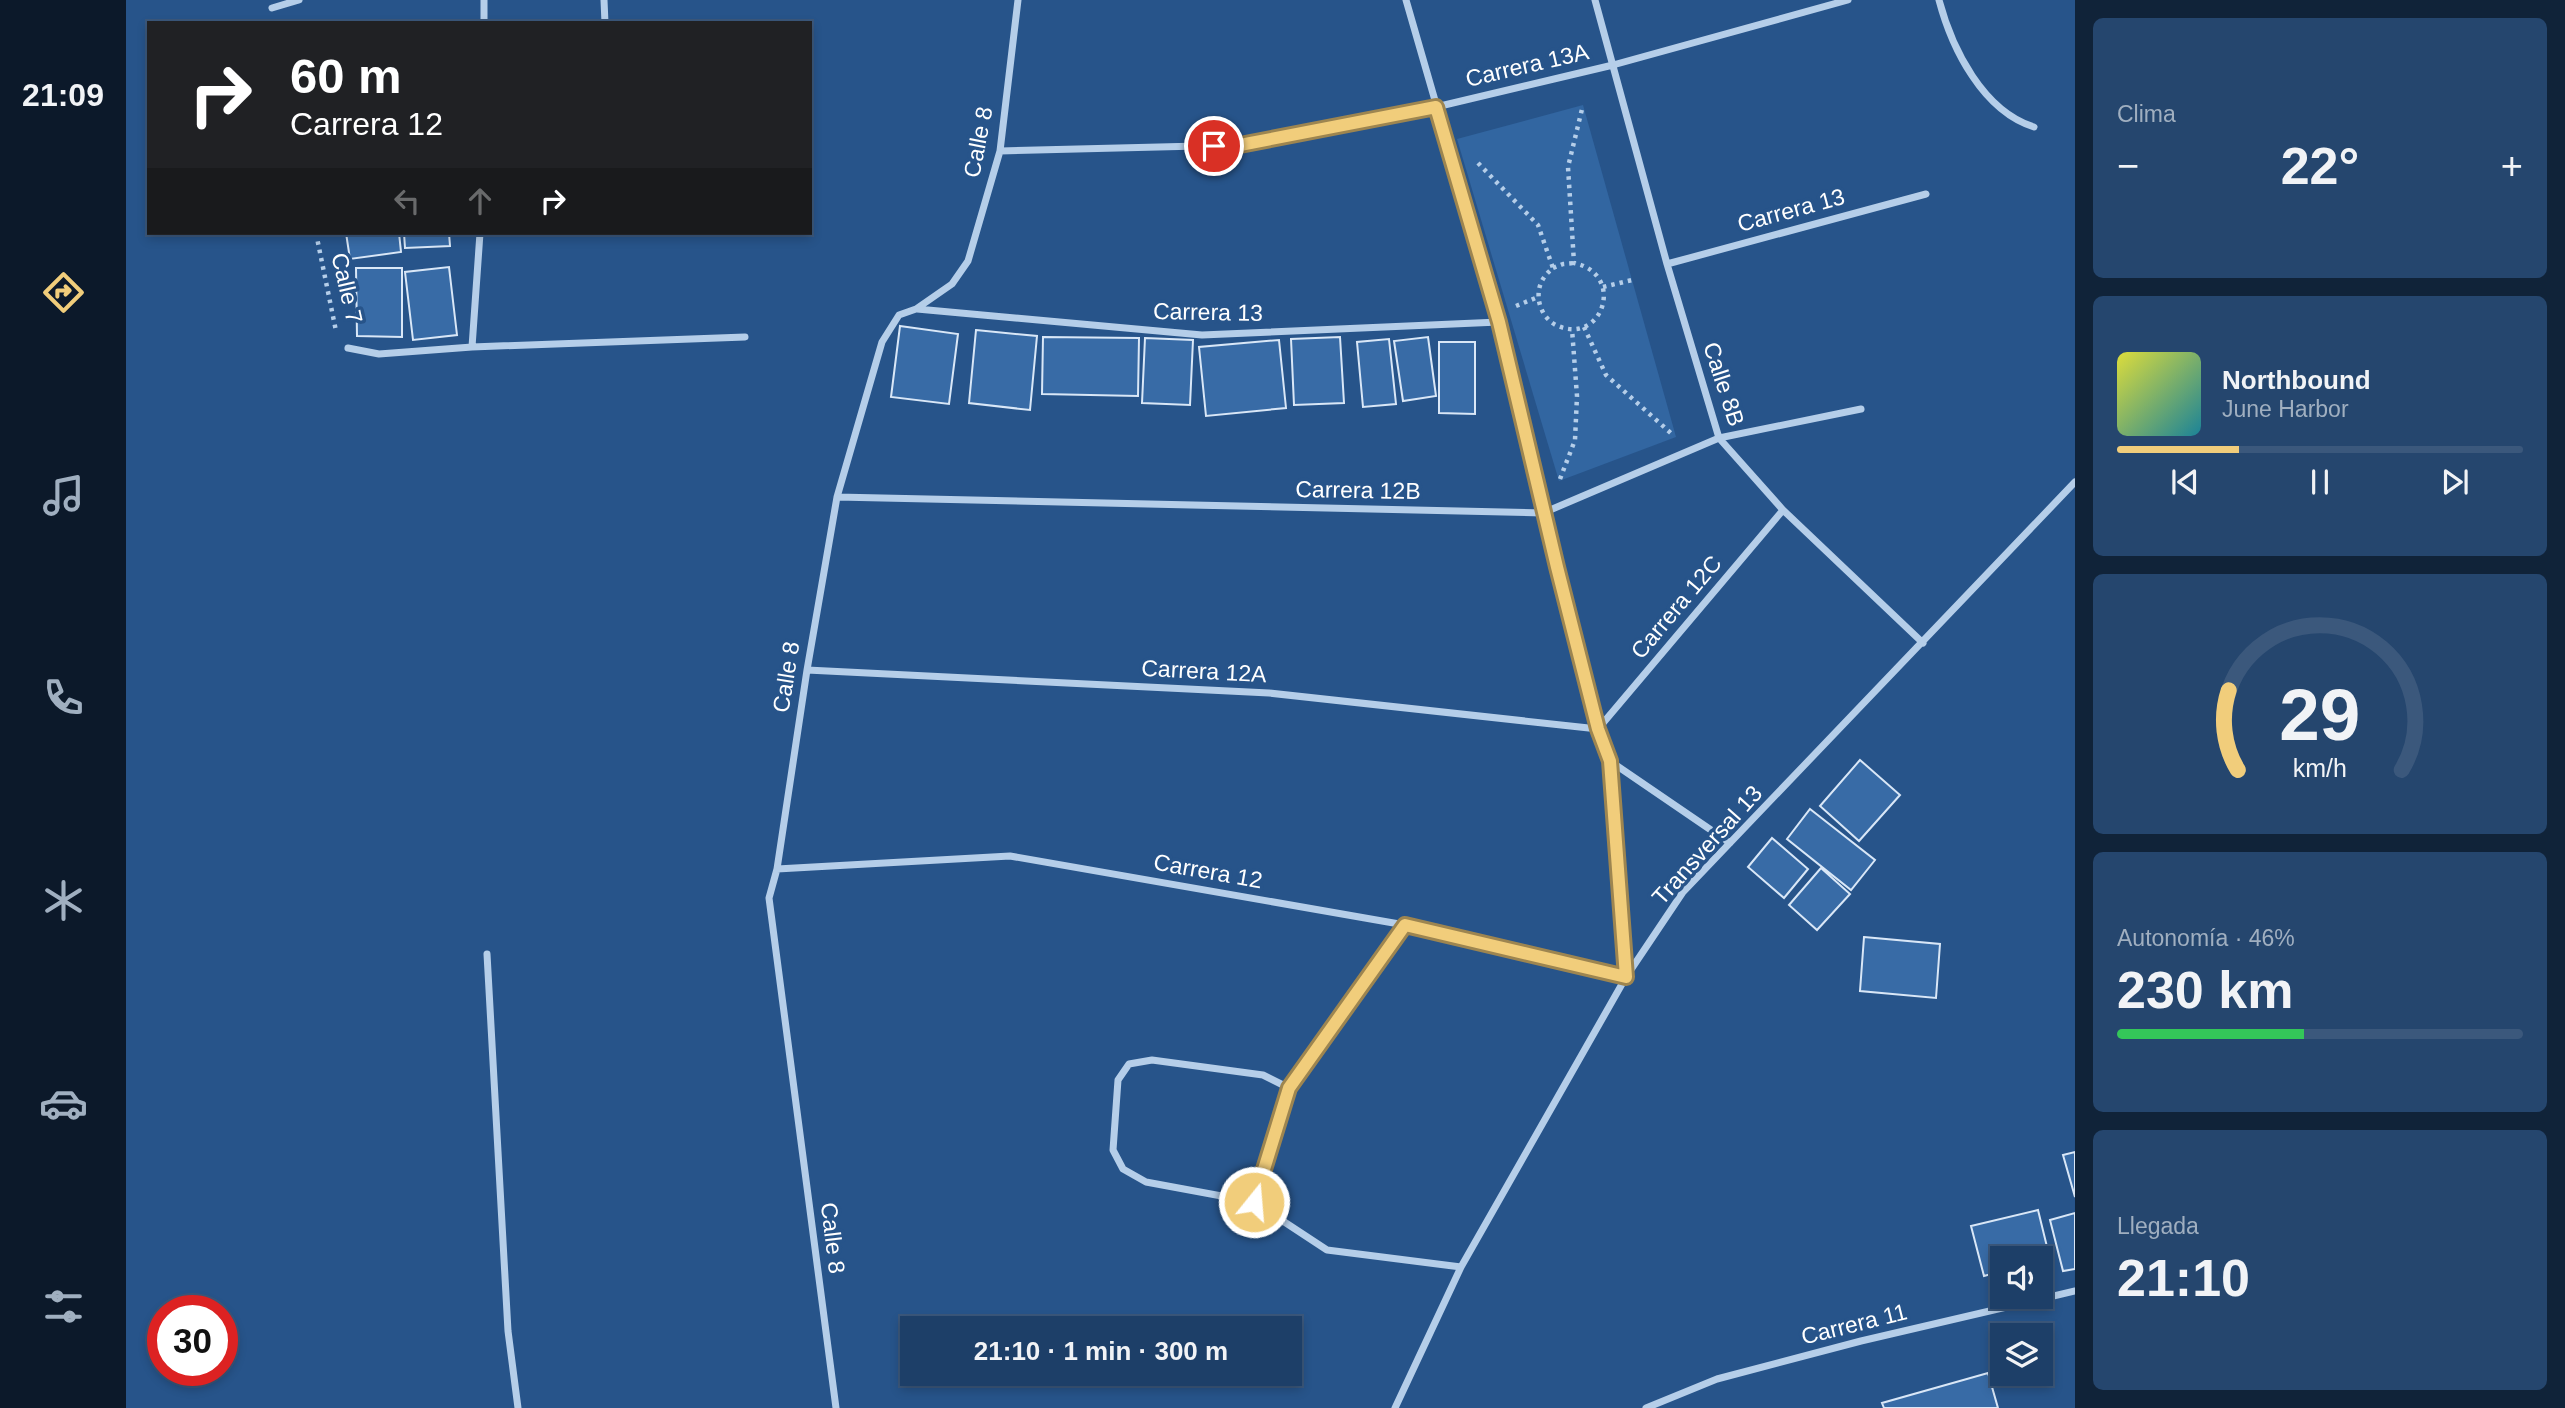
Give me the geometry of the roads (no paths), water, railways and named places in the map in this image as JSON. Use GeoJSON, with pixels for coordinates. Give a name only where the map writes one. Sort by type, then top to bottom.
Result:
{"type":"FeatureCollection","features":[{"type":"Feature","properties":{"kind":"street"},"geometry":{"type":"LineString","coordinates":[[272,8],[299,0]]}},
{"type":"Feature","properties":{"kind":"street"},"geometry":{"type":"LineString","coordinates":[[484,0],[484,21]]}},
{"type":"Feature","properties":{"kind":"street"},"geometry":{"type":"LineString","coordinates":[[604,0],[605,21]]}},
{"type":"Feature","properties":{"kind":"street","name":"Calle 8"},"geometry":{"type":"LineString","coordinates":[[836,1408],[769,898],[777,869],[807,670],[837,498],[882,342],[899,315],[916,309],[952,284],[968,261],[1000,151],[1017,0]]}},
{"type":"Feature","properties":{"kind":"street"},"geometry":{"type":"LineString","coordinates":[[1406,0],[1499,322],[1543,513],[1598,729],[1610,761],[1626,977]]}},
{"type":"Feature","properties":{"kind":"street","name":"Calle 8B"},"geometry":{"type":"LineString","coordinates":[[1595,0],[1718,438],[1783,510],[1923,642]]}},
{"type":"Feature","properties":{"kind":"street","name":"Carrera 13A"},"geometry":{"type":"LineString","coordinates":[[1000,151],[1240,145],[1436,107],[1613,65],[1848,0]]}},
{"type":"Feature","properties":{"kind":"street"},"geometry":{"type":"LineString","coordinates":[[1939,0],[1946,25],[1975,79],[1993,102],[2022,123],[2034,127]]}},
{"type":"Feature","properties":{"kind":"street","name":"Carrera 13"},"geometry":{"type":"LineString","coordinates":[[1667,264],[1926,194]]}},
{"type":"Feature","properties":{"kind":"street"},"geometry":{"type":"LineString","coordinates":[[472,347],[480,235]]}},
{"type":"Feature","properties":{"kind":"street","name":"Carrera 13"},"geometry":{"type":"LineString","coordinates":[[916,309],[1202,335],[1499,322]]}},
{"type":"Feature","properties":{"kind":"street"},"geometry":{"type":"LineString","coordinates":[[348,348],[379,354],[472,347],[745,337]]}},
{"type":"Feature","properties":{"kind":"street","name":"Carrera 12B"},"geometry":{"type":"LineString","coordinates":[[837,498],[1543,513],[1718,438],[1861,409]]}},
{"type":"Feature","properties":{"kind":"street","name":"Transversal 13"},"geometry":{"type":"LineString","coordinates":[[1395,1408],[1461,1266],[1626,977],[1683,892],[2075,482]]}},
{"type":"Feature","properties":{"kind":"street","name":"Carrera 12C"},"geometry":{"type":"LineString","coordinates":[[1598,729],[1783,510]]}},
{"type":"Feature","properties":{"kind":"street","name":"Carrera 12A"},"geometry":{"type":"LineString","coordinates":[[807,670],[1269,693],[1598,729]]}},
{"type":"Feature","properties":{"kind":"street"},"geometry":{"type":"LineString","coordinates":[[1610,761],[1730,843]]}},
{"type":"Feature","properties":{"kind":"street","name":"Carrera 12"},"geometry":{"type":"LineString","coordinates":[[777,869],[1010,856],[1405,925],[1626,977]]}},
{"type":"Feature","properties":{"kind":"street"},"geometry":{"type":"LineString","coordinates":[[1254,1202],[1289,1088],[1405,925]]}},
{"type":"Feature","properties":{"kind":"street"},"geometry":{"type":"LineString","coordinates":[[487,954],[508,1331],[518,1408]]}},
{"type":"Feature","properties":{"kind":"street"},"geometry":{"type":"LineString","coordinates":[[1289,1088],[1263,1075],[1152,1060],[1129,1064],[1118,1080],[1113,1150],[1123,1169],[1146,1182],[1254,1202],[1327,1250],[1461,1266]]}},
{"type":"Feature","properties":{"kind":"street","name":"Carrera 11"},"geometry":{"type":"LineString","coordinates":[[1646,1408],[1717,1379],[1861,1341],[2075,1291]]}}]}
